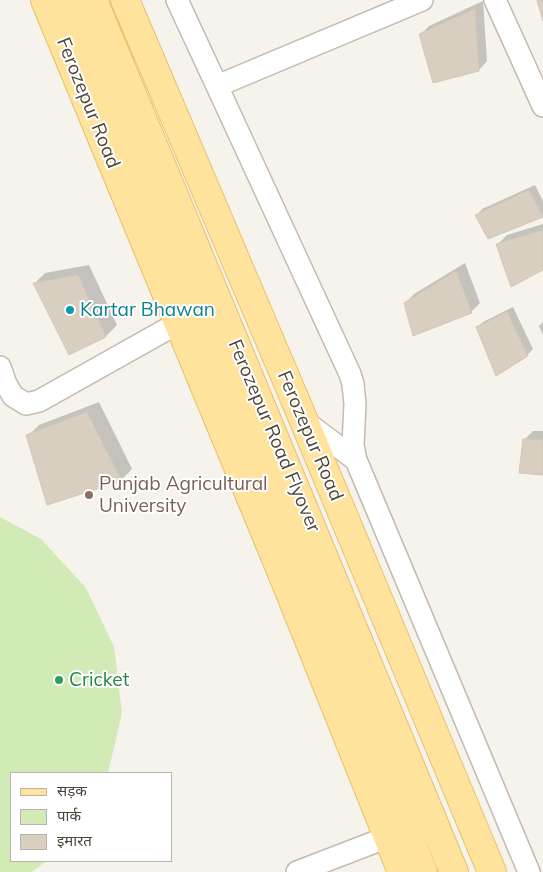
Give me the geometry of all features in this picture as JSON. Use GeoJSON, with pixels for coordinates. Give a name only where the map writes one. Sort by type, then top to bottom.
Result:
{"type":"FeatureCollection","features":[{"type":"Feature","properties":{"kind":"main road","name":"Ferozepur Road"},"geometry":{"type":"LineString","coordinates":[[45,0],[284,578],[402,872]]}},
{"type":"Feature","properties":{"kind":"main road","name":"Ferozepur Road Flyover"},"geometry":{"type":"LineString","coordinates":[[67,0],[288,533],[423,872]]}},
{"type":"Feature","properties":{"kind":"main road","name":"Ferozepur Road Flyover"},"geometry":{"type":"LineString","coordinates":[[93,0],[454,872]]}},
{"type":"Feature","properties":{"kind":"main road","name":"Ferozepur Road"},"geometry":{"type":"LineString","coordinates":[[125,0],[492,872]]}},
{"type":"Feature","properties":{"kind":"main road"},"geometry":{"type":"LineString","coordinates":[[430,814],[476,872]]}},
{"type":"Feature","properties":{"kind":"street"},"geometry":{"type":"LineString","coordinates":[[176,0],[350,374],[354,395],[354,445],[356,460],[529,872]]}},
{"type":"Feature","properties":{"kind":"street"},"geometry":{"type":"LineString","coordinates":[[217,86],[422,0]]}},
{"type":"Feature","properties":{"kind":"street"},"geometry":{"type":"LineString","coordinates":[[495,0],[543,106]]}},
{"type":"Feature","properties":{"kind":"street"},"geometry":{"type":"LineString","coordinates":[[0,367],[13,396],[26,404],[39,401],[178,323]]}},
{"type":"Feature","properties":{"kind":"street"},"geometry":{"type":"LineString","coordinates":[[303,420],[356,460]]}},
{"type":"Feature","properties":{"kind":"street"},"geometry":{"type":"LineString","coordinates":[[298,872],[388,837]]}},
{"type":"Feature","properties":{"kind":"green space","name":"Cricket"},"geometry":{"type":"Polygon","coordinates":[[[0,517],[41,539],[86,588],[114,647],[122,713],[108,772],[10,772],[10,862],[45,862],[32,872],[0,872],[0,517]]]}},
{"type":"Feature","properties":{"kind":"building"},"geometry":{"type":"Polygon","coordinates":[[[537,0],[543,0],[543,21],[537,0]]]}},
{"type":"Feature","properties":{"kind":"building"},"geometry":{"type":"Polygon","coordinates":[[[475,9],[479,71],[433,83],[419,34],[475,9]]]}},
{"type":"Feature","properties":{"kind":"building"},"geometry":{"type":"Polygon","coordinates":[[[529,190],[543,217],[488,239],[475,215],[529,190]]]}},
{"type":"Feature","properties":{"kind":"building"},"geometry":{"type":"Polygon","coordinates":[[[543,230],[543,270],[511,287],[496,244],[543,230]]]}},
{"type":"Feature","properties":{"kind":"building"},"geometry":{"type":"Polygon","coordinates":[[[456,271],[472,313],[413,336],[404,303],[456,271]]]}},
{"type":"Feature","properties":{"kind":"building","name":"Kartar Bhawan"},"geometry":{"type":"Polygon","coordinates":[[[78,275],[106,337],[69,355],[33,283],[78,275]]]}},
{"type":"Feature","properties":{"kind":"building"},"geometry":{"type":"Polygon","coordinates":[[[507,312],[528,356],[496,376],[476,327],[507,312]]]}},
{"type":"Feature","properties":{"kind":"building"},"geometry":{"type":"Polygon","coordinates":[[[87,412],[122,481],[47,505],[26,435],[87,412]]]}},
{"type":"Feature","properties":{"kind":"building"},"geometry":{"type":"Polygon","coordinates":[[[523,439],[543,440],[543,475],[519,473],[523,439]]]}},
{"type":"Feature","properties":{"kind":"place","name":"Kartar Bhawan"},"geometry":{"type":"Point","coordinates":[70,310]}},
{"type":"Feature","properties":{"kind":"place","name":"Punjab Agricultural University"},"geometry":{"type":"Point","coordinates":[89,495]}},
{"type":"Feature","properties":{"kind":"place","name":"Cricket"},"geometry":{"type":"Point","coordinates":[59,680]}}]}
